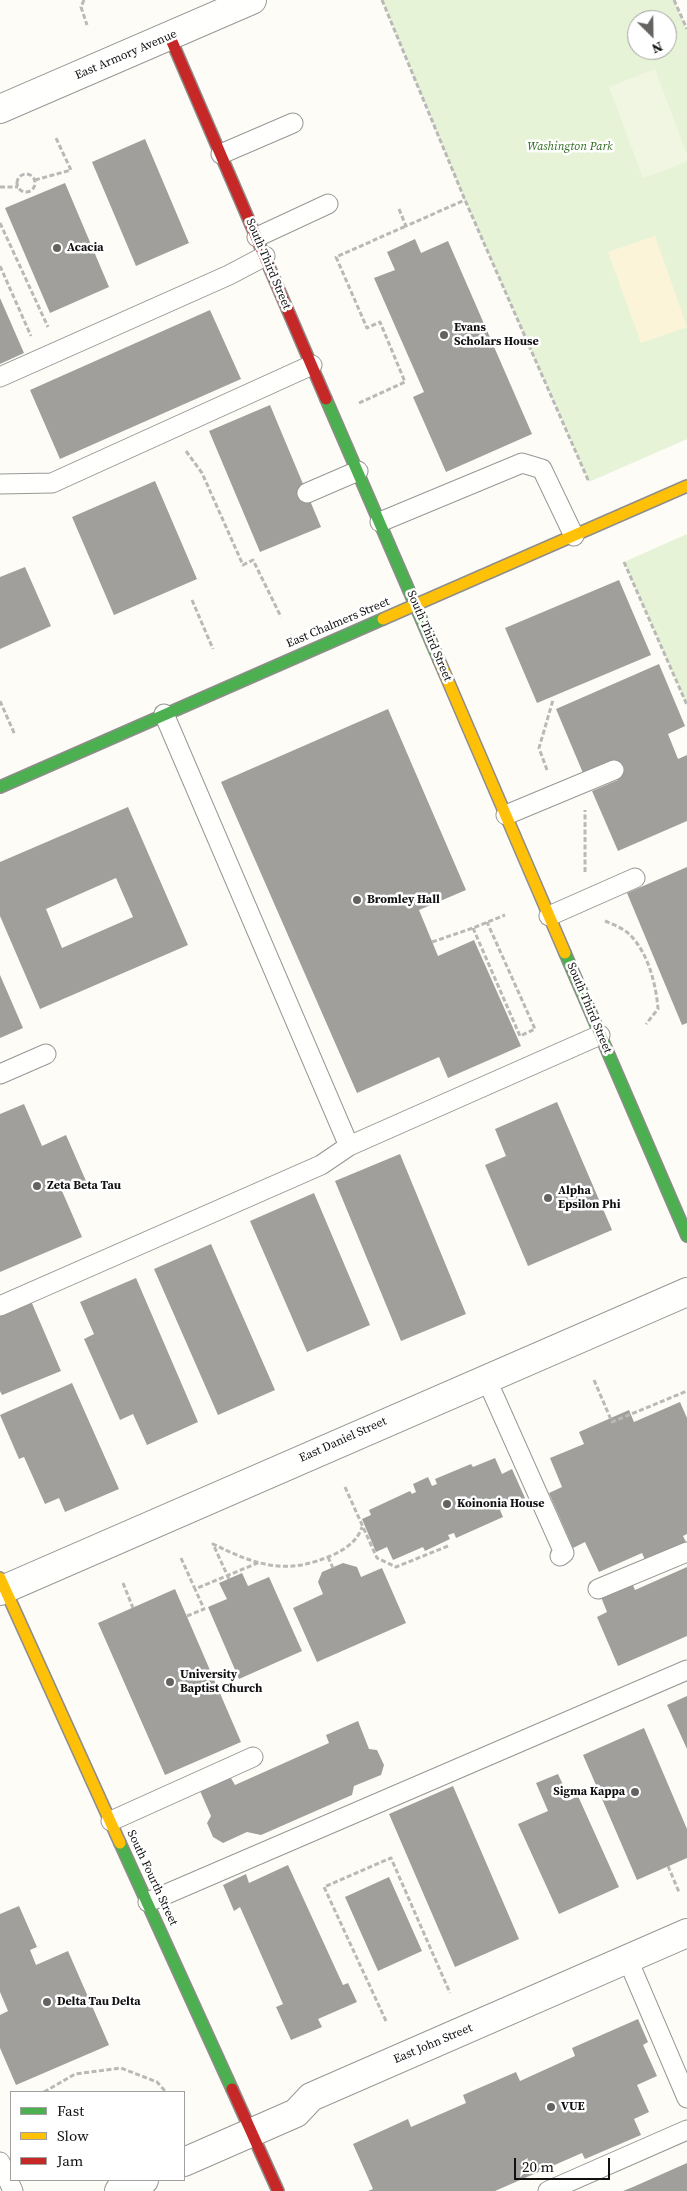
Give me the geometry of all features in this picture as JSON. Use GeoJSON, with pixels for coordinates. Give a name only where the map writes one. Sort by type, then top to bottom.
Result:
{"type":"FeatureCollection","features":[{"type":"Feature","properties":{"kind":"street","name":"East Armory Avenue"},"geometry":{"type":"LineString","coordinates":[[0,109],[244,2]]}},
{"type":"Feature","properties":{"kind":"street","name":"South Third Street"},"geometry":{"type":"LineString","coordinates":[[170,36],[687,1236]]}},
{"type":"Feature","properties":{"kind":"street","name":"East Chalmers Street"},"geometry":{"type":"LineString","coordinates":[[0,786],[687,486]]}},
{"type":"Feature","properties":{"kind":"street","name":"East Daniel Street"},"geometry":{"type":"LineString","coordinates":[[2,1586],[687,1292]]}},
{"type":"Feature","properties":{"kind":"street","name":"South Fourth Street"},"geometry":{"type":"LineString","coordinates":[[2,1586],[148,1902],[278,2191]]}},
{"type":"Feature","properties":{"kind":"street","name":"East John Street"},"geometry":{"type":"LineString","coordinates":[[185,2162],[296,2113],[311,2097],[687,1933]]}},
{"type":"Feature","properties":{"kind":"street"},"geometry":{"type":"LineString","coordinates":[[119,2191],[142,2181]]}},
{"type":"Feature","properties":{"kind":"lane"},"geometry":{"type":"LineString","coordinates":[[221,154],[293,123]]}},
{"type":"Feature","properties":{"kind":"lane"},"geometry":{"type":"LineString","coordinates":[[257,237],[328,204]]}},
{"type":"Feature","properties":{"kind":"lane"},"geometry":{"type":"LineString","coordinates":[[0,377],[229,276],[265,256]]}},
{"type":"Feature","properties":{"kind":"lane"},"geometry":{"type":"LineString","coordinates":[[0,484],[52,483],[312,365]]}},
{"type":"Feature","properties":{"kind":"lane"},"geometry":{"type":"LineString","coordinates":[[380,522],[522,463],[542,469],[574,536]]}},
{"type":"Feature","properties":{"kind":"lane"},"geometry":{"type":"LineString","coordinates":[[307,493],[358,471]]}},
{"type":"Feature","properties":{"kind":"lane"},"geometry":{"type":"LineString","coordinates":[[164,714],[349,1146]]}},
{"type":"Feature","properties":{"kind":"lane"},"geometry":{"type":"LineString","coordinates":[[506,815],[614,770]]}},
{"type":"Feature","properties":{"kind":"lane"},"geometry":{"type":"LineString","coordinates":[[549,916],[635,878]]}},
{"type":"Feature","properties":{"kind":"lane"},"geometry":{"type":"LineString","coordinates":[[0,1306],[321,1164],[349,1146],[600,1035]]}},
{"type":"Feature","properties":{"kind":"lane"},"geometry":{"type":"LineString","coordinates":[[0,1074],[46,1054]]}},
{"type":"Feature","properties":{"kind":"lane"},"geometry":{"type":"LineString","coordinates":[[486,1378],[564,1553],[560,1556]]}},
{"type":"Feature","properties":{"kind":"lane"},"geometry":{"type":"LineString","coordinates":[[598,1589],[687,1552]]}},
{"type":"Feature","properties":{"kind":"lane"},"geometry":{"type":"LineString","coordinates":[[148,1902],[687,1670]]}},
{"type":"Feature","properties":{"kind":"lane"},"geometry":{"type":"LineString","coordinates":[[111,1822],[253,1757]]}},
{"type":"Feature","properties":{"kind":"lane"},"geometry":{"type":"LineString","coordinates":[[628,1960],[687,2098]]}},
{"type":"Feature","properties":{"kind":"lane"},"geometry":{"type":"LineString","coordinates":[[548,2191],[687,2130]]}},
{"type":"Feature","properties":{"kind":"lane"},"geometry":{"type":"LineString","coordinates":[[0,2162],[13,2191]]}},
{"type":"Feature","properties":{"kind":"path"},"geometry":{"type":"LineString","coordinates":[[84,0],[81,7],[87,25]]}},
{"type":"Feature","properties":{"kind":"path"},"geometry":{"type":"LineString","coordinates":[[382,0],[465,200],[589,482]]}},
{"type":"Feature","properties":{"kind":"path"},"geometry":{"type":"LineString","coordinates":[[674,0],[687,29]]}},
{"type":"Feature","properties":{"kind":"path"},"geometry":{"type":"LineString","coordinates":[[35,180],[71,170],[55,136]]}},
{"type":"Feature","properties":{"kind":"path"},"geometry":{"type":"LineString","coordinates":[[0,187],[18,187],[23,191],[31,190],[35,186],[35,180],[29,174],[23,174],[18,178],[18,187]]}},
{"type":"Feature","properties":{"kind":"path"},"geometry":{"type":"LineString","coordinates":[[333,414],[405,382],[380,322],[367,328],[336,258],[465,200]]}},
{"type":"Feature","properties":{"kind":"path"},"geometry":{"type":"LineString","coordinates":[[399,208],[406,226]]}},
{"type":"Feature","properties":{"kind":"path"},"geometry":{"type":"LineString","coordinates":[[0,223],[60,351]]}},
{"type":"Feature","properties":{"kind":"path"},"geometry":{"type":"LineString","coordinates":[[0,266],[42,360]]}},
{"type":"Feature","properties":{"kind":"path"},"geometry":{"type":"LineString","coordinates":[[182,445],[202,473],[243,565],[253,560],[280,618]]}},
{"type":"Feature","properties":{"kind":"path"},"geometry":{"type":"LineString","coordinates":[[624,562],[687,705]]}},
{"type":"Feature","properties":{"kind":"path"},"geometry":{"type":"LineString","coordinates":[[192,600],[213,649]]}},
{"type":"Feature","properties":{"kind":"path"},"geometry":{"type":"LineString","coordinates":[[550,778],[539,748],[553,700]]}},
{"type":"Feature","properties":{"kind":"path"},"geometry":{"type":"LineString","coordinates":[[0,701],[15,735]]}},
{"type":"Feature","properties":{"kind":"path"},"geometry":{"type":"LineString","coordinates":[[585,805],[585,873]]}},
{"type":"Feature","properties":{"kind":"path"},"geometry":{"type":"LineString","coordinates":[[432,942],[505,915]]}},
{"type":"Feature","properties":{"kind":"path"},"geometry":{"type":"LineString","coordinates":[[601,919],[628,932],[642,954],[656,987],[658,1009],[646,1024]]}},
{"type":"Feature","properties":{"kind":"path"},"geometry":{"type":"LineString","coordinates":[[473,928],[520,1036],[535,1029],[487,922]]}},
{"type":"Feature","properties":{"kind":"path"},"geometry":{"type":"LineString","coordinates":[[594,1380],[612,1422],[687,1390]]}},
{"type":"Feature","properties":{"kind":"path"},"geometry":{"type":"LineString","coordinates":[[345,1487],[377,1558],[396,1567],[448,1546]]}},
{"type":"Feature","properties":{"kind":"path"},"geometry":{"type":"LineString","coordinates":[[228,1577],[213,1544],[229,1552],[279,1568],[294,1567],[312,1564],[350,1545],[362,1527]]}},
{"type":"Feature","properties":{"kind":"path"},"geometry":{"type":"LineString","coordinates":[[328,1557],[332,1568]]}},
{"type":"Feature","properties":{"kind":"path"},"geometry":{"type":"LineString","coordinates":[[181,1558],[204,1609],[186,1616]]}},
{"type":"Feature","properties":{"kind":"path"},"geometry":{"type":"LineString","coordinates":[[195,1589],[228,1577],[260,1562]]}},
{"type":"Feature","properties":{"kind":"path"},"geometry":{"type":"LineString","coordinates":[[122,1583],[133,1608]]}},
{"type":"Feature","properties":{"kind":"path"},"geometry":{"type":"LineString","coordinates":[[386,2021],[324,1887],[390,1858],[450,1992]]}},
{"type":"Feature","properties":{"kind":"path"},"geometry":{"type":"LineString","coordinates":[[668,1866],[679,1892]]}},
{"type":"Feature","properties":{"kind":"path"},"geometry":{"type":"LineString","coordinates":[[46,2091],[75,2074],[121,2068],[157,2082],[165,2091]]}},
{"type":"Feature","properties":{"kind":"green space","name":"Washington Park"},"geometry":{"type":"Polygon","coordinates":[[[382,0],[674,0],[687,29],[687,439],[589,482],[465,200],[382,0]]]}},
{"type":"Feature","properties":{"kind":"green space"},"geometry":{"type":"Polygon","coordinates":[[[655,69],[687,154],[687,162],[643,178],[609,87],[655,69]]]}},
{"type":"Feature","properties":{"kind":"green space"},"geometry":{"type":"Polygon","coordinates":[[[687,534],[687,705],[624,562],[687,534]]]}},
{"type":"Feature","properties":{"kind":"sand"},"geometry":{"type":"Polygon","coordinates":[[[655,236],[687,327],[641,343],[608,252],[655,236]]]}},
{"type":"Feature","properties":{"kind":"building"},"geometry":{"type":"Polygon","coordinates":[[[145,139],[189,243],[136,266],[92,162],[145,139]]]}},
{"type":"Feature","properties":{"kind":"building","name":"Acacia"},"geometry":{"type":"Polygon","coordinates":[[[65,183],[109,287],[50,313],[5,208],[65,183]]]}},
{"type":"Feature","properties":{"kind":"building","name":"Evans Scholars House"},"geometry":{"type":"Polygon","coordinates":[[[415,239],[421,253],[448,241],[532,434],[446,472],[413,397],[424,392],[374,278],[395,270],[387,252],[415,239]]]}},
{"type":"Feature","properties":{"kind":"building"},"geometry":{"type":"Polygon","coordinates":[[[0,298],[24,353],[0,364],[0,298]]]}},
{"type":"Feature","properties":{"kind":"building"},"geometry":{"type":"Polygon","coordinates":[[[210,310],[241,379],[60,459],[30,390],[210,310]]]}},
{"type":"Feature","properties":{"kind":"building"},"geometry":{"type":"Polygon","coordinates":[[[270,405],[321,527],[260,552],[209,431],[270,405]]]}},
{"type":"Feature","properties":{"kind":"building"},"geometry":{"type":"Polygon","coordinates":[[[155,481],[197,579],[114,615],[72,517],[155,481]]]}},
{"type":"Feature","properties":{"kind":"building"},"geometry":{"type":"Polygon","coordinates":[[[25,567],[51,626],[0,649],[0,577],[25,567]]]}},
{"type":"Feature","properties":{"kind":"building"},"geometry":{"type":"Polygon","coordinates":[[[619,580],[651,655],[537,703],[505,628],[619,580]]]}},
{"type":"Feature","properties":{"kind":"building"},"geometry":{"type":"Polygon","coordinates":[[[659,664],[685,726],[668,734],[678,759],[687,755],[687,821],[618,851],[592,791],[618,780],[610,761],[583,773],[556,709],[659,664]]]}},
{"type":"Feature","properties":{"kind":"building","name":"Bromley Hall"},"geometry":{"type":"Polygon","coordinates":[[[388,709],[466,890],[419,910],[438,956],[474,940],[521,1046],[448,1078],[439,1057],[357,1093],[221,782],[388,709]]]}},
{"type":"Feature","properties":{"kind":"building"},"geometry":{"type":"Polygon","coordinates":[[[128,807],[188,945],[40,1009],[0,916],[0,862],[128,807]],[[116,878],[46,909],[62,948],[133,917],[116,878]]]}},
{"type":"Feature","properties":{"kind":"building"},"geometry":{"type":"Polygon","coordinates":[[[687,867],[687,1023],[682,1025],[627,893],[687,867]]]}},
{"type":"Feature","properties":{"kind":"building"},"geometry":{"type":"Polygon","coordinates":[[[0,975],[23,1028],[0,1038],[0,975]]]}},
{"type":"Feature","properties":{"kind":"building","name":"Alpha Epsilon Phi"},"geometry":{"type":"Polygon","coordinates":[[[557,1102],[612,1230],[528,1266],[485,1165],[506,1156],[495,1129],[557,1102]]]}},
{"type":"Feature","properties":{"kind":"building","name":"Zeta Beta Tau"},"geometry":{"type":"Polygon","coordinates":[[[24,1104],[42,1146],[66,1135],[86,1181],[62,1191],[82,1237],[0,1272],[0,1114],[24,1104]]]}},
{"type":"Feature","properties":{"kind":"building"},"geometry":{"type":"Polygon","coordinates":[[[400,1154],[466,1314],[401,1341],[335,1181],[400,1154]]]}},
{"type":"Feature","properties":{"kind":"building"},"geometry":{"type":"Polygon","coordinates":[[[314,1193],[370,1325],[307,1352],[250,1221],[314,1193]]]}},
{"type":"Feature","properties":{"kind":"building"},"geometry":{"type":"Polygon","coordinates":[[[211,1244],[275,1390],[218,1415],[154,1269],[211,1244]]]}},
{"type":"Feature","properties":{"kind":"building"},"geometry":{"type":"Polygon","coordinates":[[[136,1278],[198,1422],[147,1445],[133,1414],[120,1420],[84,1339],[94,1334],[80,1302],[136,1278]]]}},
{"type":"Feature","properties":{"kind":"building"},"geometry":{"type":"Polygon","coordinates":[[[31,1301],[61,1371],[2,1395],[0,1391],[0,1315],[31,1301]]]}},
{"type":"Feature","properties":{"kind":"building"},"geometry":{"type":"Polygon","coordinates":[[[72,1383],[119,1489],[65,1512],[59,1498],[45,1504],[24,1457],[19,1459],[0,1415],[72,1383]]]}},
{"type":"Feature","properties":{"kind":"building"},"geometry":{"type":"Polygon","coordinates":[[[680,1402],[687,1418],[687,1534],[683,1536],[687,1544],[646,1562],[642,1553],[599,1572],[585,1542],[573,1548],[549,1493],[562,1487],[550,1458],[584,1444],[579,1432],[629,1410],[634,1422],[680,1402]]]}},
{"type":"Feature","properties":{"kind":"building","name":"Koinonia House"},"geometry":{"type":"Polygon","coordinates":[[[495,1458],[502,1474],[512,1469],[525,1498],[500,1510],[503,1517],[456,1538],[454,1533],[448,1535],[450,1539],[425,1551],[423,1547],[393,1560],[387,1547],[376,1552],[362,1519],[371,1515],[369,1510],[410,1491],[412,1494],[416,1492],[413,1484],[428,1477],[432,1486],[437,1484],[435,1479],[471,1464],[473,1467],[495,1458]]]}},
{"type":"Feature","properties":{"kind":"building"},"geometry":{"type":"Polygon","coordinates":[[[343,1563],[357,1567],[361,1577],[382,1568],[406,1623],[317,1662],[293,1608],[323,1594],[318,1582],[322,1572],[343,1563]]]}},
{"type":"Feature","properties":{"kind":"building"},"geometry":{"type":"Polygon","coordinates":[[[687,1567],[687,1636],[618,1666],[597,1617],[607,1612],[601,1597],[632,1583],[635,1590],[687,1567]]]}},
{"type":"Feature","properties":{"kind":"building"},"geometry":{"type":"Polygon","coordinates":[[[242,1573],[248,1586],[269,1577],[302,1651],[239,1679],[208,1607],[227,1599],[219,1583],[242,1573]]]}},
{"type":"Feature","properties":{"kind":"building","name":"University Baptist Church"},"geometry":{"type":"Polygon","coordinates":[[[175,1589],[241,1742],[165,1775],[98,1623],[175,1589]]]}},
{"type":"Feature","properties":{"kind":"building"},"geometry":{"type":"Polygon","coordinates":[[[687,1696],[687,1749],[667,1705],[687,1696]]]}},
{"type":"Feature","properties":{"kind":"building"},"geometry":{"type":"Polygon","coordinates":[[[358,1721],[369,1749],[377,1750],[384,1765],[381,1775],[354,1786],[352,1795],[261,1835],[247,1832],[223,1843],[213,1837],[207,1823],[211,1816],[200,1791],[231,1778],[235,1785],[329,1743],[326,1735],[358,1721]]]}},
{"type":"Feature","properties":{"kind":"building","name":"Sigma Kappa"},"geometry":{"type":"Polygon","coordinates":[[[644,1728],[687,1829],[687,1858],[637,1880],[583,1755],[644,1728]]]}},
{"type":"Feature","properties":{"kind":"building"},"geometry":{"type":"Polygon","coordinates":[[[558,1774],[570,1800],[578,1796],[619,1887],[559,1914],[518,1824],[548,1811],[536,1783],[558,1774]]]}},
{"type":"Feature","properties":{"kind":"building"},"geometry":{"type":"Polygon","coordinates":[[[453,1786],[519,1939],[455,1967],[389,1814],[453,1786]]]}},
{"type":"Feature","properties":{"kind":"building"},"geometry":{"type":"Polygon","coordinates":[[[288,1865],[343,1985],[348,1983],[357,2002],[318,2019],[322,2027],[291,2040],[276,2007],[283,2004],[240,1907],[234,1911],[223,1885],[246,1874],[249,1883],[288,1865]]]}},
{"type":"Feature","properties":{"kind":"building"},"geometry":{"type":"Polygon","coordinates":[[[389,1877],[422,1951],[378,1971],[345,1897],[389,1877]]]}},
{"type":"Feature","properties":{"kind":"building","name":"Delta Tau Delta"},"geometry":{"type":"Polygon","coordinates":[[[19,1906],[37,1947],[30,1950],[36,1965],[68,1951],[109,2045],[16,2085],[0,2048],[0,2015],[8,2011],[0,1992],[0,1914],[19,1906]]]}},
{"type":"Feature","properties":{"kind":"building","name":"VUE"},"geometry":{"type":"Polygon","coordinates":[[[638,2019],[648,2042],[643,2045],[657,2076],[637,2085],[649,2112],[634,2119],[641,2135],[585,2159],[582,2153],[495,2191],[368,2191],[373,2189],[353,2144],[408,2119],[411,2127],[466,2103],[463,2095],[516,2072],[520,2081],[575,2056],[572,2048],[638,2019]]]}},
{"type":"Feature","properties":{"kind":"building"},"geometry":{"type":"Polygon","coordinates":[[[687,2163],[687,2191],[623,2191],[633,2187],[687,2163]]]}},
{"type":"Feature","properties":{"kind":"traffic: fast"},"geometry":{"type":"LineString","coordinates":[[326,399],[439,660]]}},
{"type":"Feature","properties":{"kind":"traffic: fast"},"geometry":{"type":"LineString","coordinates":[[0,787],[383,619]]}},
{"type":"Feature","properties":{"kind":"traffic: fast"},"geometry":{"type":"LineString","coordinates":[[565,953],[687,1236]]}},
{"type":"Feature","properties":{"kind":"traffic: fast"},"geometry":{"type":"LineString","coordinates":[[120,1843],[232,2089]]}},
{"type":"Feature","properties":{"kind":"traffic: slow"},"geometry":{"type":"LineString","coordinates":[[383,619],[687,486]]}},
{"type":"Feature","properties":{"kind":"traffic: slow"},"geometry":{"type":"LineString","coordinates":[[439,660],[565,953]]}},
{"type":"Feature","properties":{"kind":"traffic: slow"},"geometry":{"type":"LineString","coordinates":[[0,1578],[120,1843]]}},
{"type":"Feature","properties":{"kind":"traffic: jam"},"geometry":{"type":"LineString","coordinates":[[170,37],[326,399]]}},
{"type":"Feature","properties":{"kind":"traffic: jam"},"geometry":{"type":"LineString","coordinates":[[232,2089],[278,2191]]}},
{"type":"Feature","properties":{"kind":"place","name":"Acacia"},"geometry":{"type":"Point","coordinates":[57,248]}},
{"type":"Feature","properties":{"kind":"place","name":"Evans Scholars House"},"geometry":{"type":"Point","coordinates":[444,335]}},
{"type":"Feature","properties":{"kind":"place","name":"Bromley Hall"},"geometry":{"type":"Point","coordinates":[357,900]}},
{"type":"Feature","properties":{"kind":"place","name":"Zeta Beta Tau"},"geometry":{"type":"Point","coordinates":[37,1186]}},
{"type":"Feature","properties":{"kind":"place","name":"Alpha Epsilon Phi"},"geometry":{"type":"Point","coordinates":[548,1198]}},
{"type":"Feature","properties":{"kind":"place","name":"Koinonia House"},"geometry":{"type":"Point","coordinates":[447,1504]}},
{"type":"Feature","properties":{"kind":"place","name":"University Baptist Church"},"geometry":{"type":"Point","coordinates":[170,1682]}},
{"type":"Feature","properties":{"kind":"place","name":"Sigma Kappa"},"geometry":{"type":"Point","coordinates":[635,1792]}},
{"type":"Feature","properties":{"kind":"place","name":"Delta Tau Delta"},"geometry":{"type":"Point","coordinates":[47,2002]}},
{"type":"Feature","properties":{"kind":"place","name":"VUE"},"geometry":{"type":"Point","coordinates":[551,2107]}}]}
